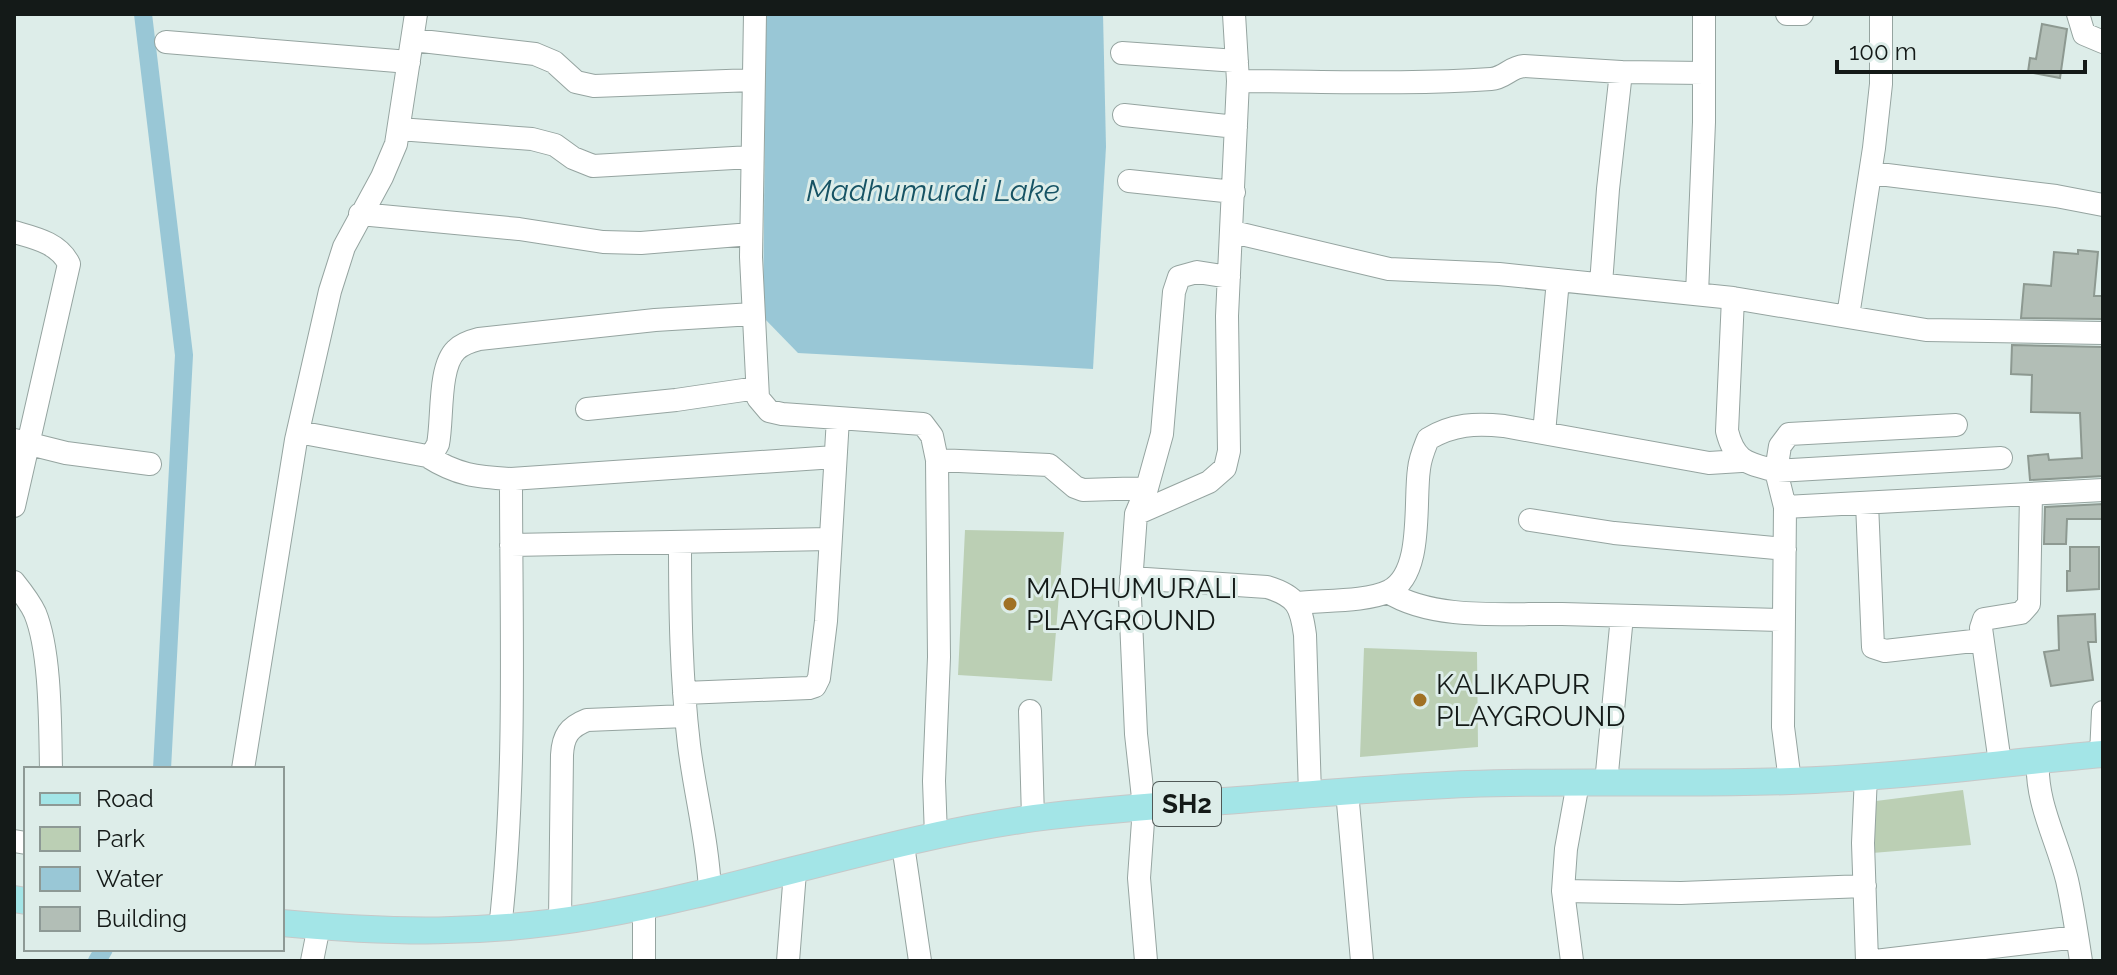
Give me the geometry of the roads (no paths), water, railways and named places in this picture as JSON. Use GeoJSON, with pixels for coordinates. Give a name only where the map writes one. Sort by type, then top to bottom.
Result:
{"type":"FeatureCollection","features":[{"type":"Feature","properties":{"kind":"main road","name":"SH2"},"geometry":{"type":"LineString","coordinates":[[284,923],[415,932],[500,929],[560,921],[644,906],[795,872],[936,836],[1033,818],[1144,807],[1470,784],[1790,781],[2102,754]]}},
{"type":"Feature","properties":{"kind":"street"},"geometry":{"type":"LineString","coordinates":[[243,767],[282,515],[330,291],[344,247],[396,144],[416,14]]}},
{"type":"Feature","properties":{"kind":"street"},"geometry":{"type":"LineString","coordinates":[[755,14],[751,234],[758,398],[769,411],[782,414],[923,424],[932,436],[937,460],[939,657],[934,781],[936,836]]}},
{"type":"Feature","properties":{"kind":"street"},"geometry":{"type":"LineString","coordinates":[[1136,514],[1209,482],[1225,468],[1229,451],[1227,316],[1233,232],[1237,71],[1234,14]]}},
{"type":"Feature","properties":{"kind":"street"},"geometry":{"type":"LineString","coordinates":[[1697,294],[1704,14]]}},
{"type":"Feature","properties":{"kind":"street"},"geometry":{"type":"LineString","coordinates":[[1787,14],[1802,14]]}},
{"type":"Feature","properties":{"kind":"street"},"geometry":{"type":"LineString","coordinates":[[1848,316],[1871,173],[1881,84],[1881,14]]}},
{"type":"Feature","properties":{"kind":"street"},"geometry":{"type":"LineString","coordinates":[[2078,14],[2084,34],[2103,42]]}},
{"type":"Feature","properties":{"kind":"street"},"geometry":{"type":"LineString","coordinates":[[166,42],[535,54],[554,62],[576,82],[594,86],[753,80]]}},
{"type":"Feature","properties":{"kind":"street"},"geometry":{"type":"LineString","coordinates":[[1122,53],[1237,71],[1420,82],[1491,79],[1506,75],[1515,66],[1704,73]]}},
{"type":"Feature","properties":{"kind":"street"},"geometry":{"type":"LineString","coordinates":[[1601,284],[1621,72]]}},
{"type":"Feature","properties":{"kind":"street"},"geometry":{"type":"LineString","coordinates":[[1124,115],[1236,127]]}},
{"type":"Feature","properties":{"kind":"street"},"geometry":{"type":"LineString","coordinates":[[399,129],[532,139],[555,145],[573,158],[593,166],[751,157]]}},
{"type":"Feature","properties":{"kind":"street"},"geometry":{"type":"LineString","coordinates":[[1871,173],[2056,196],[2103,205]]}},
{"type":"Feature","properties":{"kind":"street"},"geometry":{"type":"LineString","coordinates":[[1129,181],[1234,192]]}},
{"type":"Feature","properties":{"kind":"street"},"geometry":{"type":"LineString","coordinates":[[360,214],[519,229],[603,242],[641,243],[751,234]]}},
{"type":"Feature","properties":{"kind":"street"},"geometry":{"type":"LineString","coordinates":[[14,232],[58,249],[69,264],[22,442],[14,506]]}},
{"type":"Feature","properties":{"kind":"street"},"geometry":{"type":"LineString","coordinates":[[1233,232],[1389,269],[1558,280],[1733,298],[1926,330],[2103,333]]}},
{"type":"Feature","properties":{"kind":"street"},"geometry":{"type":"LineString","coordinates":[[1146,961],[1139,878],[1144,807],[1136,734],[1131,578],[1136,514],[1147,488],[1162,434],[1174,292],[1179,277],[1197,272],[1229,277]]}},
{"type":"Feature","properties":{"kind":"street"},"geometry":{"type":"LineString","coordinates":[[1544,433],[1558,280]]}},
{"type":"Feature","properties":{"kind":"street"},"geometry":{"type":"LineString","coordinates":[[1733,298],[1727,431],[1730,446],[1741,461]]}},
{"type":"Feature","properties":{"kind":"street"},"geometry":{"type":"LineString","coordinates":[[427,456],[438,444],[449,359],[455,350],[466,343],[479,339],[655,320],[753,314]]}},
{"type":"Feature","properties":{"kind":"street"},"geometry":{"type":"LineString","coordinates":[[587,409],[757,388]]}},
{"type":"Feature","properties":{"kind":"street"},"geometry":{"type":"LineString","coordinates":[[684,693],[815,686],[819,678],[826,621],[838,418]]}},
{"type":"Feature","properties":{"kind":"street"},"geometry":{"type":"LineString","coordinates":[[1296,603],[1388,592],[1401,583],[1409,572],[1418,470],[1428,439],[1458,425],[1484,423],[1679,459],[1728,464],[1741,461],[1776,471],[2001,458]]}},
{"type":"Feature","properties":{"kind":"street"},"geometry":{"type":"LineString","coordinates":[[1790,781],[1783,727],[1785,507],[1776,471],[1780,446],[1789,434],[1956,425]]}},
{"type":"Feature","properties":{"kind":"street"},"geometry":{"type":"LineString","coordinates":[[1916,427],[1916,463]]}},
{"type":"Feature","properties":{"kind":"street"},"geometry":{"type":"LineString","coordinates":[[298,432],[427,456],[449,470],[466,475],[511,479],[835,457]]}},
{"type":"Feature","properties":{"kind":"street"},"geometry":{"type":"LineString","coordinates":[[22,442],[66,453],[150,464]]}},
{"type":"Feature","properties":{"kind":"street"},"geometry":{"type":"LineString","coordinates":[[937,460],[1049,465],[1083,490],[1147,488]]}},
{"type":"Feature","properties":{"kind":"street"},"geometry":{"type":"LineString","coordinates":[[500,929],[511,814],[511,479]]}},
{"type":"Feature","properties":{"kind":"street"},"geometry":{"type":"LineString","coordinates":[[1785,507],[2103,490]]}},
{"type":"Feature","properties":{"kind":"street"},"geometry":{"type":"LineString","coordinates":[[2000,763],[1981,628],[1984,619],[2021,613],[2029,604],[2031,494]]}},
{"type":"Feature","properties":{"kind":"street"},"geometry":{"type":"LineString","coordinates":[[1867,503],[1873,647],[1885,651],[1982,640]]}},
{"type":"Feature","properties":{"kind":"street"},"geometry":{"type":"LineString","coordinates":[[1530,520],[1614,533],[1785,549]]}},
{"type":"Feature","properties":{"kind":"street"},"geometry":{"type":"LineString","coordinates":[[511,545],[830,539]]}},
{"type":"Feature","properties":{"kind":"street"},"geometry":{"type":"LineString","coordinates":[[680,542],[681,661],[686,716],[707,848],[710,891]]}},
{"type":"Feature","properties":{"kind":"street"},"geometry":{"type":"LineString","coordinates":[[1131,578],[1267,587],[1285,592],[1296,603],[1305,635],[1310,794]]}},
{"type":"Feature","properties":{"kind":"street"},"geometry":{"type":"LineString","coordinates":[[14,582],[35,614],[42,639],[49,699],[51,767]]}},
{"type":"Feature","properties":{"kind":"street"},"geometry":{"type":"LineString","coordinates":[[1388,592],[1404,602],[1426,608],[1486,613],[1784,620]]}},
{"type":"Feature","properties":{"kind":"street"},"geometry":{"type":"LineString","coordinates":[[1606,783],[1622,616]]}},
{"type":"Feature","properties":{"kind":"street"},"geometry":{"type":"LineString","coordinates":[[1030,711],[1033,818]]}},
{"type":"Feature","properties":{"kind":"street"},"geometry":{"type":"LineString","coordinates":[[2102,754],[2103,712]]}},
{"type":"Feature","properties":{"kind":"street"},"geometry":{"type":"LineString","coordinates":[[560,921],[562,743],[566,733],[575,724],[587,720],[686,716]]}},
{"type":"Feature","properties":{"kind":"street"},"geometry":{"type":"LineString","coordinates":[[2038,759],[2037,780],[2041,801],[2067,880],[2081,961]]}},
{"type":"Feature","properties":{"kind":"street"},"geometry":{"type":"LineString","coordinates":[[1866,776],[1863,843],[1867,961]]}},
{"type":"Feature","properties":{"kind":"street"},"geometry":{"type":"LineString","coordinates":[[1572,961],[1563,891],[1566,849],[1578,783]]}},
{"type":"Feature","properties":{"kind":"street"},"geometry":{"type":"LineString","coordinates":[[1347,791],[1362,961]]}},
{"type":"Feature","properties":{"kind":"street"},"geometry":{"type":"LineString","coordinates":[[903,845],[920,961]]}},
{"type":"Feature","properties":{"kind":"street"},"geometry":{"type":"LineString","coordinates":[[788,961],[795,872]]}},
{"type":"Feature","properties":{"kind":"street"},"geometry":{"type":"LineString","coordinates":[[1563,891],[1681,893],[1865,886]]}},
{"type":"Feature","properties":{"kind":"street"},"geometry":{"type":"LineString","coordinates":[[644,906],[644,961]]}},
{"type":"Feature","properties":{"kind":"street"},"geometry":{"type":"LineString","coordinates":[[312,961],[319,926]]}},
{"type":"Feature","properties":{"kind":"street"},"geometry":{"type":"LineString","coordinates":[[1875,961],[1947,957],[2077,937]]}},
{"type":"Feature","properties":{"kind":"water","name":"Madhumurali Lake"},"geometry":{"type":"Polygon","coordinates":[[[766,14],[1103,14],[1106,147],[1093,369],[798,353],[763,317],[766,14]]]}},
{"type":"Feature","properties":{"kind":"waterway"},"geometry":{"type":"LineString","coordinates":[[143,14],[184,355],[162,767]]}},
{"type":"Feature","properties":{"kind":"waterway"},"geometry":{"type":"LineString","coordinates":[[97,961],[103,951]]}},
{"type":"Feature","properties":{"kind":"place","name":"MADHUMURALI PLAYGROUND"},"geometry":{"type":"Point","coordinates":[1010,604]}},
{"type":"Feature","properties":{"kind":"place","name":"KALIKAPUR PLAYGROUND"},"geometry":{"type":"Point","coordinates":[1420,700]}}]}
